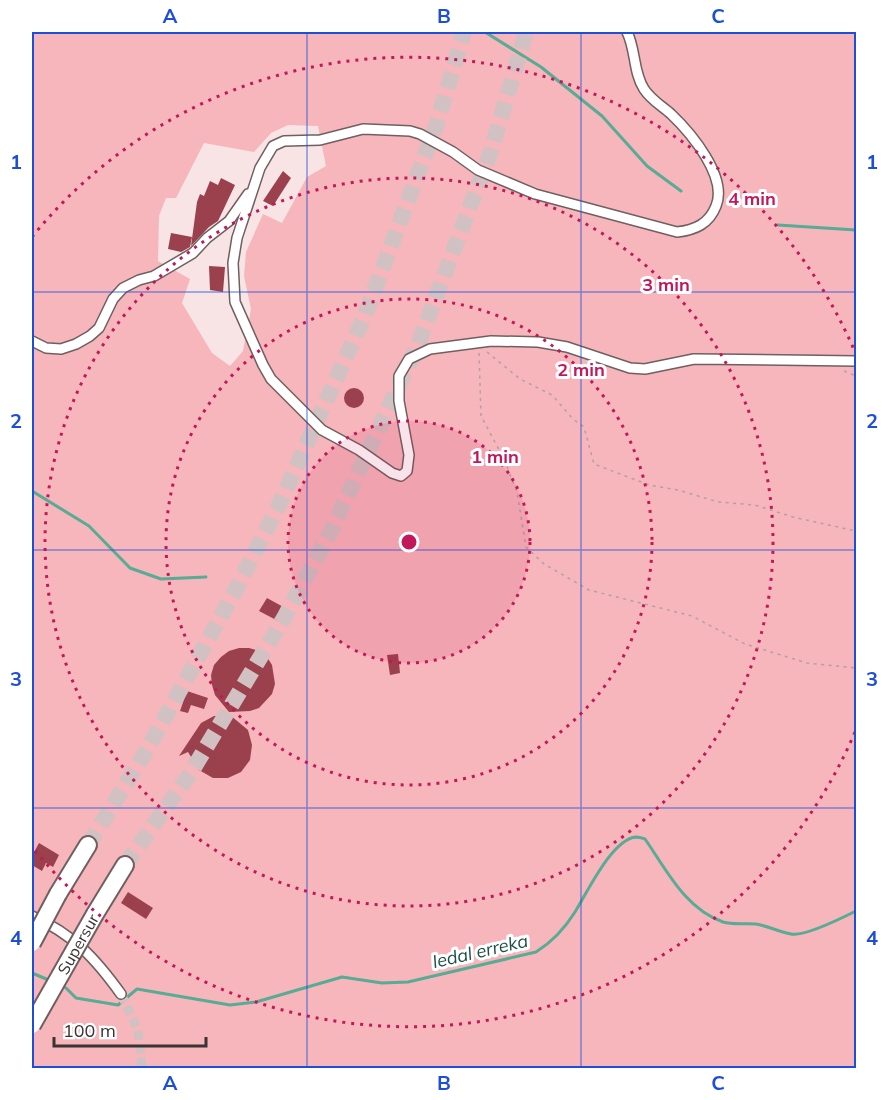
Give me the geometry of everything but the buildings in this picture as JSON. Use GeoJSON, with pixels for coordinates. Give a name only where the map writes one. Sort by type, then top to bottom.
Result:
{"type":"FeatureCollection","features":[{"type":"Feature","properties":{"kind":"highway"},"geometry":{"type":"LineString","coordinates":[[32,943],[88,844]]}},
{"type":"Feature","properties":{"kind":"highway","name":"Supersur"},"geometry":{"type":"LineString","coordinates":[[32,1025],[125,865]]}},
{"type":"Feature","properties":{"kind":"street"},"geometry":{"type":"LineString","coordinates":[[627,32],[638,77],[644,89],[688,133],[715,174],[719,200],[714,212],[702,225],[693,230],[677,232],[655,228],[535,194],[478,170],[453,152],[410,131],[363,129],[320,140],[284,141],[273,146],[260,168],[237,238],[233,263],[235,302],[263,365],[272,379],[322,430],[359,450],[392,473],[401,476],[407,471],[409,454],[398,389],[403,368],[409,359],[430,349],[491,341],[538,342],[567,347],[630,368],[645,369],[694,359],[856,361]]}},
{"type":"Feature","properties":{"kind":"street"},"geometry":{"type":"LineString","coordinates":[[32,341],[46,348],[61,349],[83,340],[99,328],[113,298],[123,288],[138,280],[154,276],[193,253],[207,238],[229,221],[254,185]]}},
{"type":"Feature","properties":{"kind":"street"},"geometry":{"type":"LineString","coordinates":[[32,916],[56,928],[76,942],[98,962],[121,994]]}},
{"type":"Feature","properties":{"kind":"path"},"geometry":{"type":"LineString","coordinates":[[478,344],[520,379],[552,395],[573,419],[584,427],[594,464],[649,485],[678,490],[718,502],[754,505],[793,517],[856,531]]}},
{"type":"Feature","properties":{"kind":"path"},"geometry":{"type":"LineString","coordinates":[[478,344],[481,416],[504,459],[517,492],[526,547],[544,564],[589,590],[692,616],[745,645],[807,663],[856,668]]}},
{"type":"Feature","properties":{"kind":"shaded area"},"geometry":{"type":"Polygon","coordinates":[[[32,32],[856,32],[856,1068],[32,1068],[32,32]],[[288,125],[271,133],[254,152],[204,143],[176,198],[166,198],[159,216],[158,261],[190,279],[182,303],[212,353],[230,366],[243,351],[251,309],[244,276],[246,252],[263,214],[282,223],[307,177],[326,166],[318,126],[288,125]]]}},
{"type":"Feature","properties":{"kind":"waterway"},"geometry":{"type":"LineString","coordinates":[[485,32],[541,67],[602,116],[647,166],[681,191]]}},
{"type":"Feature","properties":{"kind":"waterway"},"geometry":{"type":"LineString","coordinates":[[778,225],[856,230]]}},
{"type":"Feature","properties":{"kind":"waterway"},"geometry":{"type":"LineString","coordinates":[[32,491],[89,526],[130,568],[161,579],[206,577]]}},
{"type":"Feature","properties":{"kind":"waterway","name":"Iedal erreka"},"geometry":{"type":"LineString","coordinates":[[60,985],[76,998],[118,1005],[137,989],[230,1005],[256,1002],[342,977],[382,983],[408,982],[536,952],[567,924],[609,857],[627,840],[636,837],[645,839],[687,898],[698,908],[723,922],[756,924],[797,934],[824,926],[856,911]]}},
{"type":"Feature","properties":{"kind":"waterway","name":"Iedal erreka"},"geometry":{"type":"LineString","coordinates":[[32,973],[51,981]]}},
{"type":"Feature","properties":{"kind":"tunnel"},"geometry":{"type":"LineString","coordinates":[[88,845],[148,748],[236,589],[278,507],[365,315],[437,123],[464,32]]}},
{"type":"Feature","properties":{"kind":"tunnel"},"geometry":{"type":"LineString","coordinates":[[125,865],[190,774],[284,618],[330,533],[417,347],[491,151],[526,32]]}},
{"type":"Feature","properties":{"kind":"tunnel"},"geometry":{"type":"LineString","coordinates":[[121,994],[138,1030],[142,1068]]}}]}
